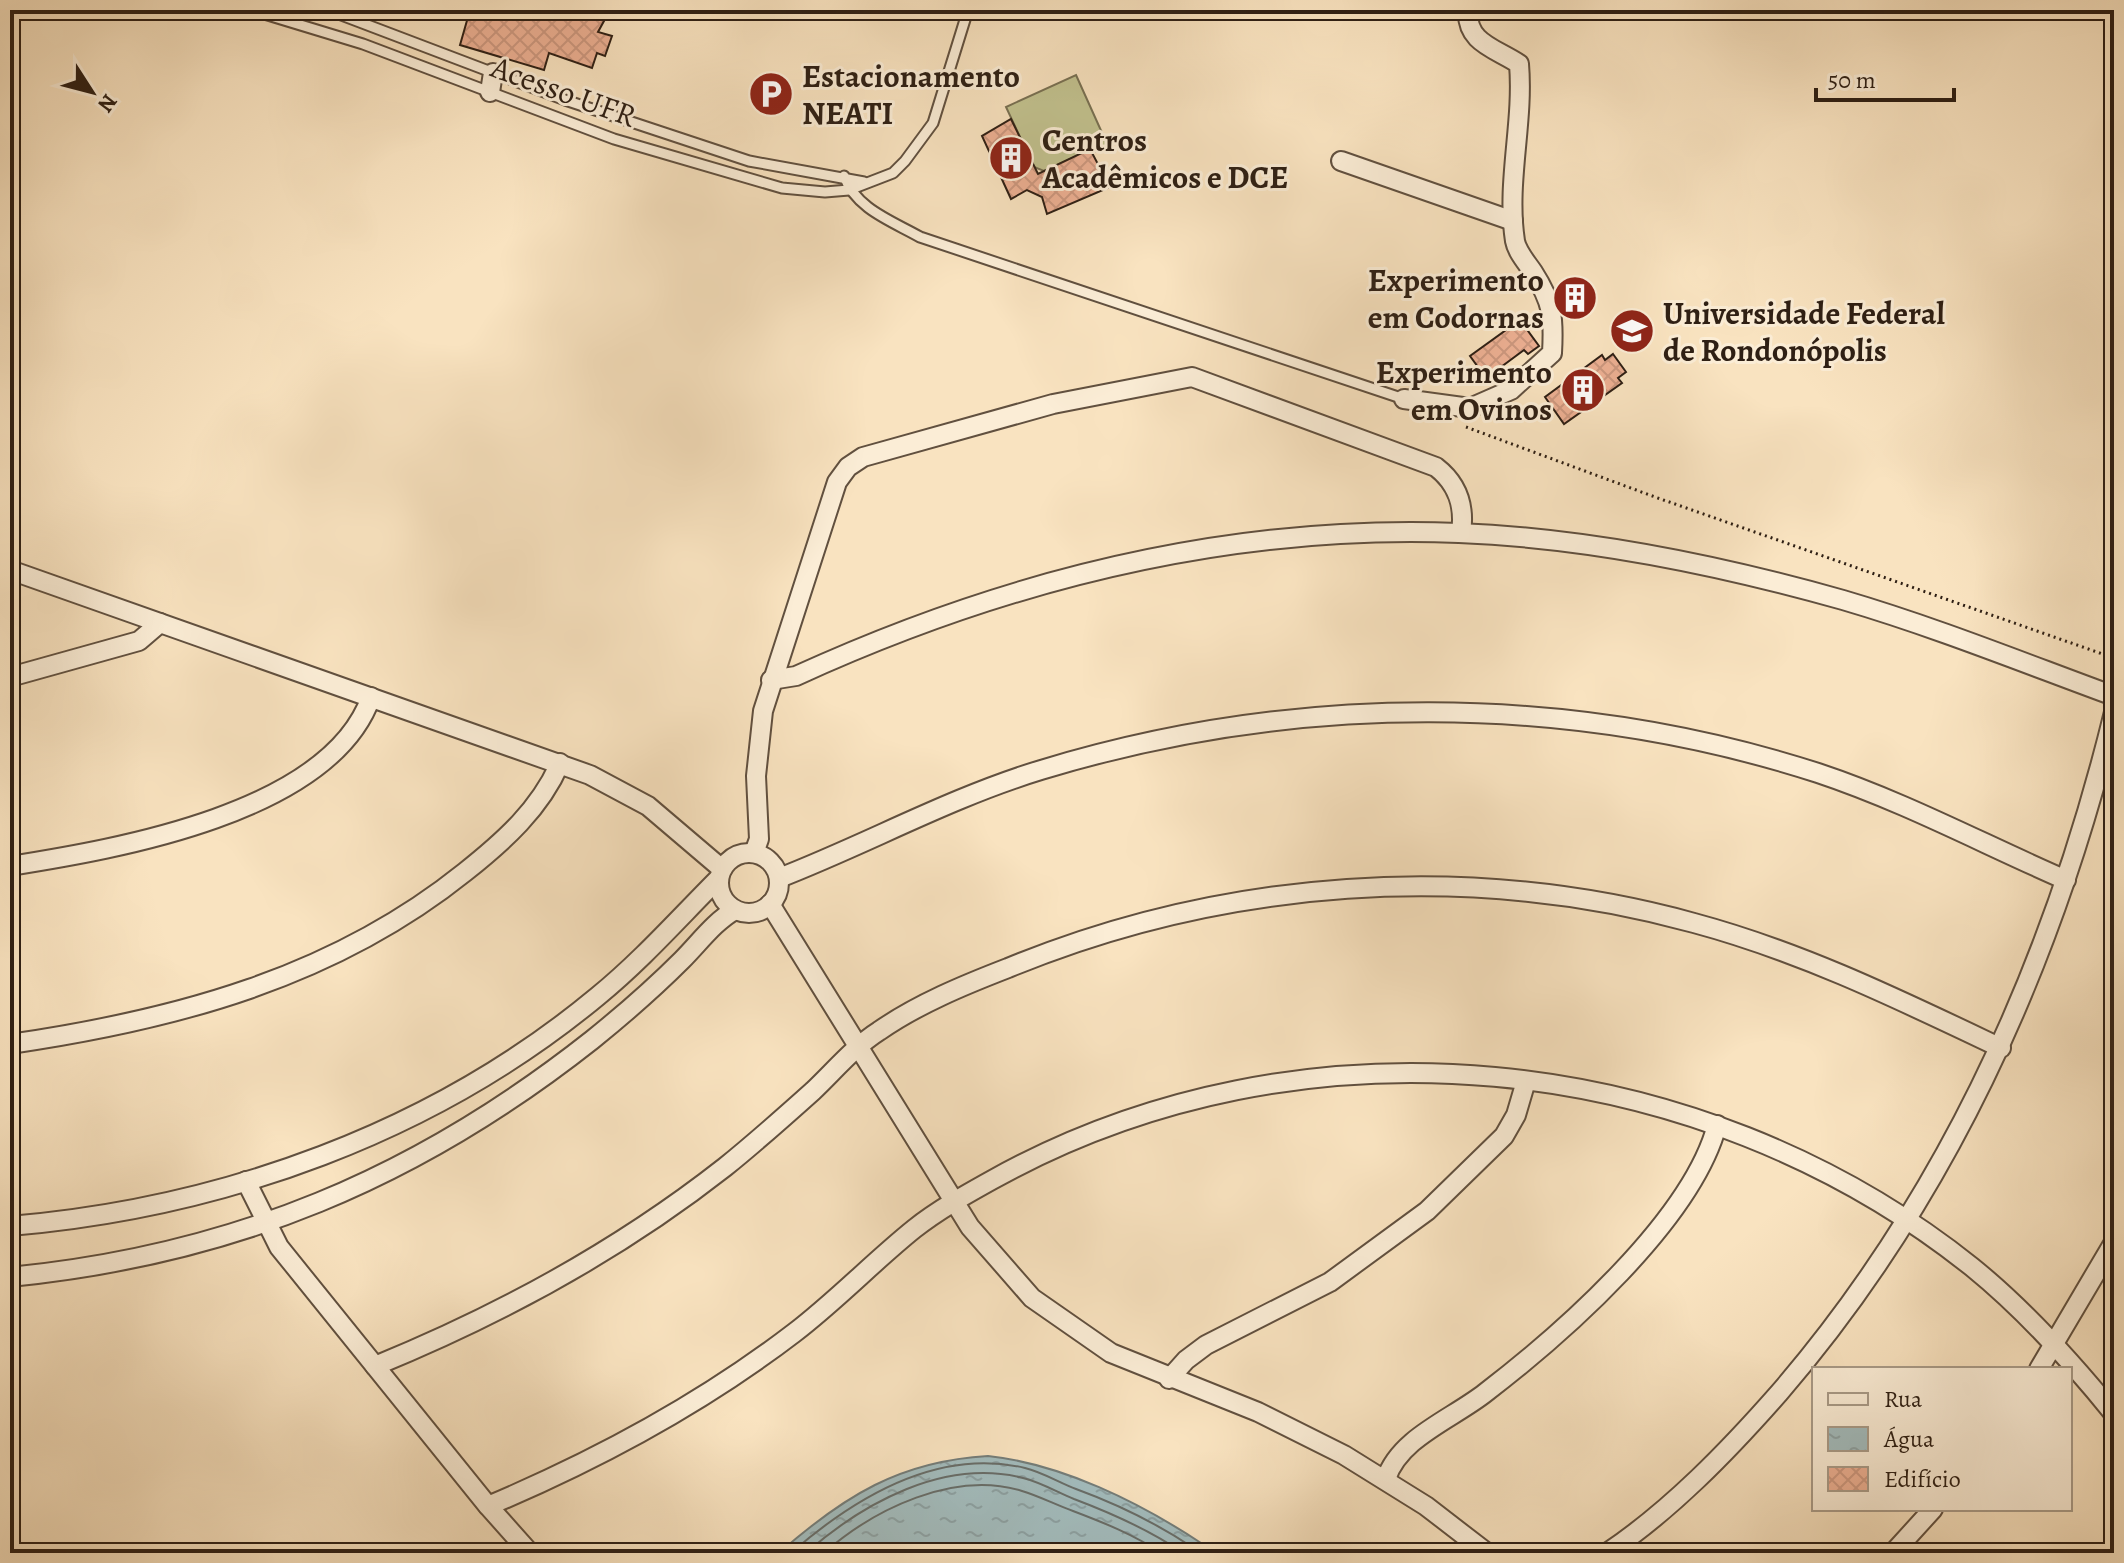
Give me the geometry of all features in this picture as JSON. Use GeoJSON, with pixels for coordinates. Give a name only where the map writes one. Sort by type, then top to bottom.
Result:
{"type":"FeatureCollection","features":[{"type":"Feature","properties":{"kind":"street"},"geometry":{"type":"LineString","coordinates":[[1404,399],[1470,408],[1511,390],[1552,353],[1554,316],[1516,245],[1513,221],[1511,199],[1520,134],[1519,64],[1477,41],[1467,26],[1468,10]]}},
{"type":"Feature","properties":{"kind":"street"},"geometry":{"type":"LineString","coordinates":[[490,92],[493,73]]}},
{"type":"Feature","properties":{"kind":"street"},"geometry":{"type":"LineString","coordinates":[[1341,161],[1513,221]]}},
{"type":"Feature","properties":{"kind":"street"},"geometry":{"type":"LineString","coordinates":[[754,853],[759,839],[758,743],[771,680],[837,482],[848,467],[863,457],[1053,404],[1192,377],[1436,467],[1450,479],[1460,498],[1461,533]]}},
{"type":"Feature","properties":{"kind":"street"},"geometry":{"type":"LineString","coordinates":[[771,680],[796,676],[959,609],[1126,563],[1292,538],[1461,533],[1637,554],[1775,582],[1911,621],[2114,696]]}},
{"type":"Feature","properties":{"kind":"street"},"geometry":{"type":"LineString","coordinates":[[10,570],[590,775],[648,806],[721,873],[722,896],[735,910],[754,913],[770,904],[779,888],[779,878],[771,861],[754,853],[736,856],[721,873],[635,964],[523,1053],[391,1128],[295,1166],[246,1181],[132,1209],[10,1226]]}},
{"type":"Feature","properties":{"kind":"street"},"geometry":{"type":"LineString","coordinates":[[10,677],[139,641],[160,623]]}},
{"type":"Feature","properties":{"kind":"street"},"geometry":{"type":"LineString","coordinates":[[10,866],[129,844],[188,829],[239,810],[311,769],[354,735],[371,697]]}},
{"type":"Feature","properties":{"kind":"street"},"geometry":{"type":"LineString","coordinates":[[779,878],[968,795],[1098,754],[1158,740],[1277,720],[1414,712],[1580,721],[1700,741],[1760,756],[1818,773],[1933,816],[2066,880]]}},
{"type":"Feature","properties":{"kind":"street"},"geometry":{"type":"LineString","coordinates":[[1607,1553],[1719,1458],[1760,1414],[1838,1321],[1907,1221],[1966,1119],[2001,1048],[2066,880],[2114,712]]}},
{"type":"Feature","properties":{"kind":"street"},"geometry":{"type":"LineString","coordinates":[[10,1044],[184,1010],[259,988],[340,954],[404,917],[477,863],[542,800],[560,763]]}},
{"type":"Feature","properties":{"kind":"street"},"geometry":{"type":"LineString","coordinates":[[375,1366],[528,1296],[628,1237],[737,1157],[858,1046],[881,1029],[981,979],[1046,953],[1139,923],[1276,896],[1414,887],[1553,895],[1690,922],[1834,970],[2001,1048]]}},
{"type":"Feature","properties":{"kind":"street"},"geometry":{"type":"LineString","coordinates":[[770,904],[954,1202],[1009,1275],[1057,1318],[1111,1353],[1272,1419],[1386,1479],[1487,1553]]}},
{"type":"Feature","properties":{"kind":"street"},"geometry":{"type":"LineString","coordinates":[[10,1277],[164,1254],[266,1225],[408,1161],[510,1100],[616,1020],[735,910]]}},
{"type":"Feature","properties":{"kind":"street"},"geometry":{"type":"LineString","coordinates":[[488,1506],[597,1457],[702,1397],[794,1333],[912,1231],[954,1202],[1040,1155],[1131,1118],[1226,1092],[1274,1083],[1372,1073],[1449,1074],[1615,1094],[1717,1125],[1816,1167],[1907,1221],[1971,1266],[2055,1344],[2114,1414]]}},
{"type":"Feature","properties":{"kind":"street"},"geometry":{"type":"LineString","coordinates":[[1169,1379],[1186,1360],[1206,1345],[1330,1282],[1427,1211],[1504,1136],[1516,1115],[1526,1081]]}},
{"type":"Feature","properties":{"kind":"street"},"geometry":{"type":"LineString","coordinates":[[1386,1479],[1401,1452],[1516,1369],[1612,1280],[1693,1181],[1706,1157],[1717,1125]]}},
{"type":"Feature","properties":{"kind":"street"},"geometry":{"type":"LineString","coordinates":[[246,1181],[266,1225],[375,1366],[530,1553]]}},
{"type":"Feature","properties":{"kind":"street"},"geometry":{"type":"LineString","coordinates":[[2040,1367],[2114,1242]]}},
{"type":"Feature","properties":{"kind":"street"},"geometry":{"type":"LineString","coordinates":[[1893,1553],[1931,1511]]}},
{"type":"Feature","properties":{"kind":"lane","name":"Acesso UFR"},"geometry":{"type":"LineString","coordinates":[[251,10],[363,44],[614,139],[782,188],[849,190],[893,173],[933,123],[968,10]]}},
{"type":"Feature","properties":{"kind":"lane"},"geometry":{"type":"LineString","coordinates":[[328,10],[608,114],[785,169],[844,176],[864,182]]}},
{"type":"Feature","properties":{"kind":"lane"},"geometry":{"type":"LineString","coordinates":[[782,188],[785,169]]}},
{"type":"Feature","properties":{"kind":"lane"},"geometry":{"type":"LineString","coordinates":[[844,176],[849,190],[865,206],[920,237],[1404,399]]}},
{"type":"Feature","properties":{"kind":"path"},"geometry":{"type":"LineString","coordinates":[[1465,427],[2114,658]]}},
{"type":"Feature","properties":{"kind":"green space"},"geometry":{"type":"Polygon","coordinates":[[[1076,75],[1108,146],[1092,153],[1090,150],[1044,171],[1034,167],[1006,107],[1076,75]]]}},
{"type":"Feature","properties":{"kind":"water"},"geometry":{"type":"Polygon","coordinates":[[[988,1456],[1044,1467],[1099,1487],[1152,1513],[1201,1543],[1201,1553],[779,1553],[827,1514],[875,1485],[927,1465],[988,1456]]]}},
{"type":"Feature","properties":{"kind":"building"},"geometry":{"type":"Polygon","coordinates":[[[470,10],[610,10],[598,32],[612,36],[605,56],[597,53],[592,68],[549,53],[544,70],[460,45],[470,10]]]}},
{"type":"Feature","properties":{"kind":"building","name":"Centros Acadêmicos e DCE"},"geometry":{"type":"Polygon","coordinates":[[[1011,119],[1038,174],[1090,149],[1110,187],[1047,214],[1042,197],[1027,190],[1011,199],[982,136],[1011,119]]]}},
{"type":"Feature","properties":{"kind":"building","name":"Experimento em Codornas"},"geometry":{"type":"Polygon","coordinates":[[[1579,282],[1592,299],[1571,315],[1559,297],[1579,282]]]}},
{"type":"Feature","properties":{"kind":"building"},"geometry":{"type":"Polygon","coordinates":[[[1520,320],[1539,346],[1528,354],[1524,350],[1486,378],[1470,356],[1520,320]]]}},
{"type":"Feature","properties":{"kind":"building","name":"Experimento em Ovinos"},"geometry":{"type":"Polygon","coordinates":[[[1613,354],[1626,372],[1618,378],[1622,383],[1564,424],[1545,397],[1602,355],[1605,360],[1613,354]]]}},
{"type":"Feature","properties":{"kind":"place","name":"Estacionamento NEATI"},"geometry":{"type":"Point","coordinates":[771,94]}},
{"type":"Feature","properties":{"kind":"place","name":"Centros Acadêmicos e DCE"},"geometry":{"type":"Point","coordinates":[1011,158]}},
{"type":"Feature","properties":{"kind":"place","name":"Experimento em Codornas"},"geometry":{"type":"Point","coordinates":[1575,298]}},
{"type":"Feature","properties":{"kind":"place","name":"Universidade Federal de Rondonópolis"},"geometry":{"type":"Point","coordinates":[1632,331]}},
{"type":"Feature","properties":{"kind":"place","name":"Experimento em Ovinos"},"geometry":{"type":"Point","coordinates":[1583,390]}}]}
